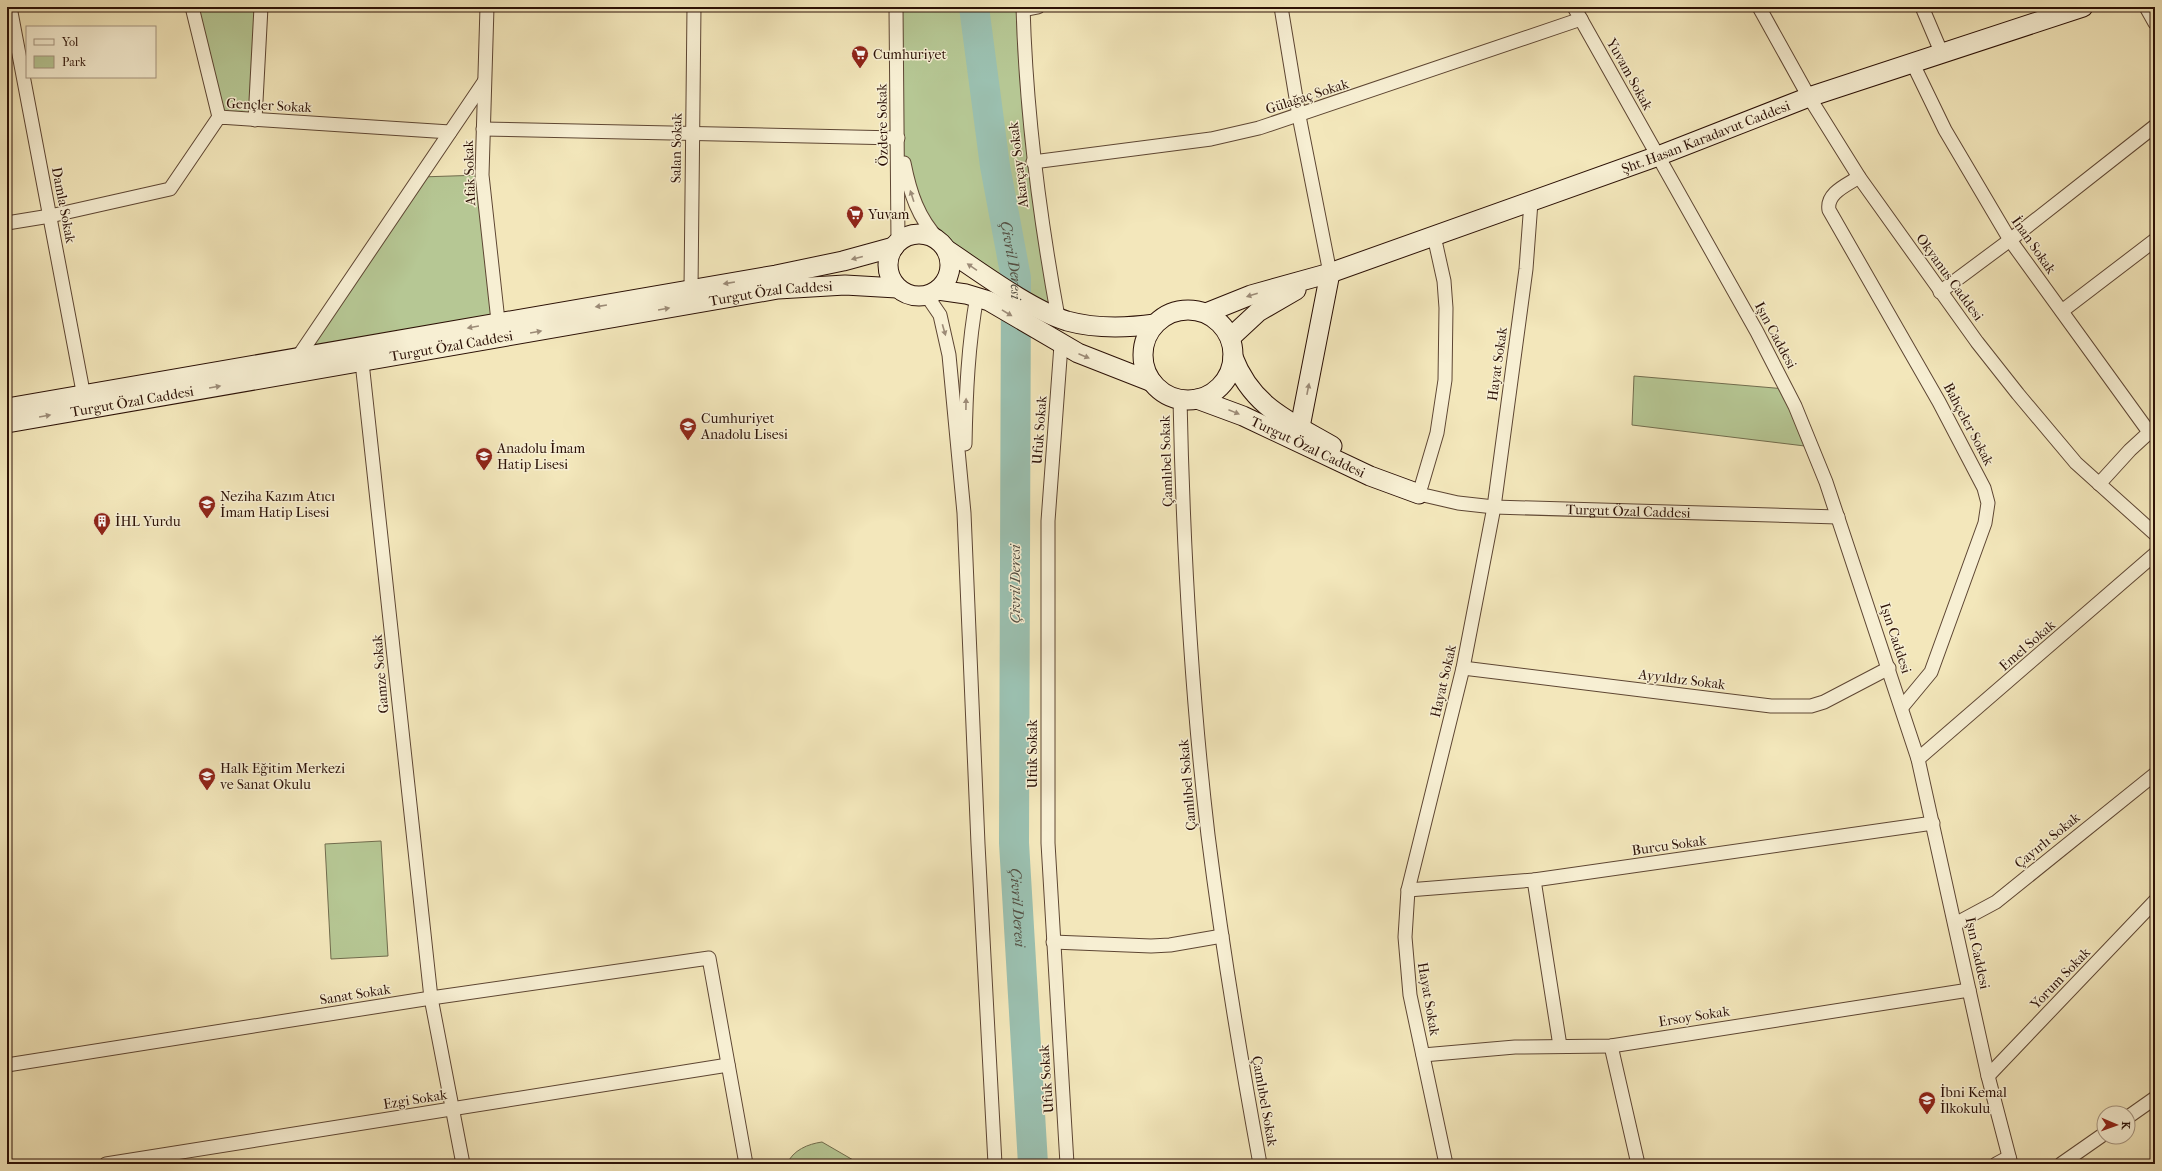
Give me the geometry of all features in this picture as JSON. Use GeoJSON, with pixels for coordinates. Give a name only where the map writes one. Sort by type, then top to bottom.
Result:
{"type":"FeatureCollection","features":[{"type":"Feature","properties":{"kind":"street","name":"Damla Sokak"},"geometry":{"type":"LineString","coordinates":[[10,7],[12,46],[50,216],[85,402]]}},
{"type":"Feature","properties":{"kind":"street"},"geometry":{"type":"LineString","coordinates":[[192,7],[219,117]]}},
{"type":"Feature","properties":{"kind":"street"},"geometry":{"type":"LineString","coordinates":[[255,120],[261,7]]}},
{"type":"Feature","properties":{"kind":"street","name":"Afak Sokak"},"geometry":{"type":"LineString","coordinates":[[487,7],[482,175],[500,330]]}},
{"type":"Feature","properties":{"kind":"street","name":"Salan Sokak"},"geometry":{"type":"LineString","coordinates":[[690,289],[694,7]]}},
{"type":"Feature","properties":{"kind":"street","name":"Özdere Sokak"},"geometry":{"type":"LineString","coordinates":[[896,7],[898,138],[896,244]]}},
{"type":"Feature","properties":{"kind":"street"},"geometry":{"type":"LineString","coordinates":[[1023,8],[1038,7]]}},
{"type":"Feature","properties":{"kind":"street"},"geometry":{"type":"LineString","coordinates":[[1281,7],[1299,116],[1330,273],[1300,427]]}},
{"type":"Feature","properties":{"kind":"street","name":"Yuvam Sokak"},"geometry":{"type":"LineString","coordinates":[[1574,7],[1658,156]]}},
{"type":"Feature","properties":{"kind":"street","name":"Okyanus Caddesi"},"geometry":{"type":"LineString","coordinates":[[1759,7],[1809,97],[1859,177],[1940,292],[2018,394],[2076,463],[2155,534]]}},
{"type":"Feature","properties":{"kind":"street"},"geometry":{"type":"LineString","coordinates":[[1922,7],[1942,54]]}},
{"type":"Feature","properties":{"kind":"street","name":"Şht. Hasan Karadavut Caddesi"},"geometry":{"type":"LineString","coordinates":[[1330,273],[1658,156],[1809,97],[2083,7]]}},
{"type":"Feature","properties":{"kind":"street"},"geometry":{"type":"LineString","coordinates":[[2146,7],[2155,23]]}},
{"type":"Feature","properties":{"kind":"street","name":"Akarçay Sokak"},"geometry":{"type":"LineString","coordinates":[[1023,8],[1026,81],[1034,162],[1043,235],[1058,317]]}},
{"type":"Feature","properties":{"kind":"street","name":"Gülağaç Sokak"},"geometry":{"type":"LineString","coordinates":[[1034,162],[1211,139],[1259,128],[1299,116],[1581,19]]}},
{"type":"Feature","properties":{"kind":"street","name":"İnan Sokak"},"geometry":{"type":"LineString","coordinates":[[1912,64],[1945,130],[2010,240],[2152,430]]}},
{"type":"Feature","properties":{"kind":"street"},"geometry":{"type":"LineString","coordinates":[[298,357],[484,82]]}},
{"type":"Feature","properties":{"kind":"street","name":"Gençler Sokak"},"geometry":{"type":"LineString","coordinates":[[7,223],[50,216],[170,189],[219,117],[450,132]]}},
{"type":"Feature","properties":{"kind":"street"},"geometry":{"type":"LineString","coordinates":[[1940,292],[2010,240],[2155,126]]}},
{"type":"Feature","properties":{"kind":"street"},"geometry":{"type":"LineString","coordinates":[[483,129],[898,138],[908,184],[916,208],[926,225],[943,245],[951,262],[949,275],[933,293]]}},
{"type":"Feature","properties":{"kind":"street","name":"Işın Caddesi"},"geometry":{"type":"LineString","coordinates":[[1658,156],[1730,283],[1777,371],[1813,447],[1838,517],[1918,759],[1934,823],[1988,1076],[2010,1161]]}},
{"type":"Feature","properties":{"kind":"street","name":"Bahçeler Sokak"},"geometry":{"type":"LineString","coordinates":[[1859,177],[1832,196],[1828,203],[1829,210],[1939,402],[1984,488],[1988,503],[1985,523],[1931,672],[1902,707]]}},
{"type":"Feature","properties":{"kind":"street","name":"Hayat Sokak"},"geometry":{"type":"LineString","coordinates":[[1446,1164],[1410,995],[1406,965],[1405,938],[1408,890],[1463,668],[1494,507],[1526,269],[1531,202]]}},
{"type":"Feature","properties":{"kind":"street"},"geometry":{"type":"LineString","coordinates":[[1152,382],[1145,368],[1143,352],[1147,337],[1155,324],[1168,314],[1182,310],[1206,313],[1221,323],[1230,338],[1233,357],[1229,374],[1219,388],[1205,397],[1189,399],[1165,393],[1152,382],[1096,361],[1061,345],[983,299],[933,293],[914,296],[897,288],[890,277],[888,265],[896,244],[915,234],[928,235],[1031,304],[1067,321],[1099,326],[1137,326],[1155,324]]}},
{"type":"Feature","properties":{"kind":"street"},"geometry":{"type":"LineString","coordinates":[[1419,494],[1437,433],[1445,380],[1446,308],[1444,280],[1434,236]]}},
{"type":"Feature","properties":{"kind":"street"},"geometry":{"type":"LineString","coordinates":[[2062,311],[2155,240]]}},
{"type":"Feature","properties":{"kind":"street","name":"Turgut Özal Caddesi"},"geometry":{"type":"LineString","coordinates":[[500,330],[690,289],[812,268],[874,254],[896,244]]}},
{"type":"Feature","properties":{"kind":"street"},"geometry":{"type":"LineString","coordinates":[[1206,313],[1251,295],[1330,273]]}},
{"type":"Feature","properties":{"kind":"street"},"geometry":{"type":"LineString","coordinates":[[1230,338],[1247,321],[1270,304],[1330,273]]}},
{"type":"Feature","properties":{"kind":"street","name":"Turgut Özal Caddesi"},"geometry":{"type":"LineString","coordinates":[[7,408],[85,402],[500,330],[778,289],[845,285],[897,288]]}},
{"type":"Feature","properties":{"kind":"street"},"geometry":{"type":"LineString","coordinates":[[933,293],[948,348],[964,513],[978,844],[995,1164]]}},
{"type":"Feature","properties":{"kind":"street"},"geometry":{"type":"LineString","coordinates":[[964,513],[967,379],[970,345],[983,299]]}},
{"type":"Feature","properties":{"kind":"street","name":"Ufuk Sokak"},"geometry":{"type":"LineString","coordinates":[[1061,345],[1048,521],[1048,843],[1067,1164]]}},
{"type":"Feature","properties":{"kind":"street","name":"Turgut Özal Caddesi"},"geometry":{"type":"LineString","coordinates":[[7,423],[85,402],[298,357],[361,355]]}},
{"type":"Feature","properties":{"kind":"street","name":"Gamze Sokak"},"geometry":{"type":"LineString","coordinates":[[361,355],[431,998],[463,1164]]}},
{"type":"Feature","properties":{"kind":"street","name":"Turgut Özal Caddesi"},"geometry":{"type":"LineString","coordinates":[[1233,357],[1241,376],[1254,395],[1271,409],[1419,494]]}},
{"type":"Feature","properties":{"kind":"street","name":"Turgut Özal Caddesi"},"geometry":{"type":"LineString","coordinates":[[1189,399],[1243,416],[1370,476],[1419,494],[1458,503],[1494,507],[1838,517]]}},
{"type":"Feature","properties":{"kind":"street","name":"Çamlıbel Sokak"},"geometry":{"type":"LineString","coordinates":[[1189,399],[1183,517],[1194,687],[1208,834],[1222,936],[1260,1164]]}},
{"type":"Feature","properties":{"kind":"street"},"geometry":{"type":"LineString","coordinates":[[2099,484],[2152,430]]}},
{"type":"Feature","properties":{"kind":"street","name":"Emel Sokak"},"geometry":{"type":"LineString","coordinates":[[1918,759],[2155,554]]}},
{"type":"Feature","properties":{"kind":"street","name":"Ayyıldız Sokak"},"geometry":{"type":"LineString","coordinates":[[1463,668],[1763,705],[1801,707],[1824,702],[1889,668]]}},
{"type":"Feature","properties":{"kind":"street","name":"Çayırlı Sokak"},"geometry":{"type":"LineString","coordinates":[[1955,924],[1996,902],[2155,774]]}},
{"type":"Feature","properties":{"kind":"street","name":"Burcu Sokak"},"geometry":{"type":"LineString","coordinates":[[1408,890],[1534,880],[1934,823]]}},
{"type":"Feature","properties":{"kind":"street"},"geometry":{"type":"LineString","coordinates":[[1534,880],[1560,1046]]}},
{"type":"Feature","properties":{"kind":"street","name":"Yorum Sokak"},"geometry":{"type":"LineString","coordinates":[[1988,1076],[2155,901]]}},
{"type":"Feature","properties":{"kind":"street"},"geometry":{"type":"LineString","coordinates":[[1053,942],[1151,946],[1170,945],[1222,936]]}},
{"type":"Feature","properties":{"kind":"street","name":"Sanat Sokak"},"geometry":{"type":"LineString","coordinates":[[7,1065],[431,998],[709,958],[728,1066]]}},
{"type":"Feature","properties":{"kind":"street","name":"Ersoy Sokak"},"geometry":{"type":"LineString","coordinates":[[1423,1055],[1515,1047],[1611,1046],[1969,990]]}},
{"type":"Feature","properties":{"kind":"street"},"geometry":{"type":"LineString","coordinates":[[1611,1046],[1638,1164]]}},
{"type":"Feature","properties":{"kind":"street"},"geometry":{"type":"LineString","coordinates":[[728,1066],[746,1164]]}},
{"type":"Feature","properties":{"kind":"street","name":"Ezgi Sokak"},"geometry":{"type":"LineString","coordinates":[[106,1164],[728,1066]]}},
{"type":"Feature","properties":{"kind":"street"},"geometry":{"type":"LineString","coordinates":[[2136,1111],[2155,1098]]}},
{"type":"Feature","properties":{"kind":"street"},"geometry":{"type":"LineString","coordinates":[[2061,1164],[2096,1140]]}},
{"type":"Feature","properties":{"kind":"street"},"geometry":{"type":"LineString","coordinates":[[1996,1164],[2010,1161]]}},
{"type":"Feature","properties":{"kind":"green space"},"geometry":{"type":"Polygon","coordinates":[[[192,7],[261,7],[255,120],[219,117],[192,7]]]}},
{"type":"Feature","properties":{"kind":"green space"},"geometry":{"type":"Polygon","coordinates":[[[896,7],[1023,7],[1058,317],[947,250],[918,213],[898,138],[896,7]]]}},
{"type":"Feature","properties":{"kind":"green space"},"geometry":{"type":"Polygon","coordinates":[[[482,175],[499,323],[298,357],[420,177],[482,175]]]}},
{"type":"Feature","properties":{"kind":"green space"},"geometry":{"type":"Polygon","coordinates":[[[1634,376],[1786,389],[1813,447],[1632,425],[1634,376]]]}},
{"type":"Feature","properties":{"kind":"green space"},"geometry":{"type":"Polygon","coordinates":[[[381,841],[388,956],[331,959],[325,844],[381,841]]]}},
{"type":"Feature","properties":{"kind":"green space"},"geometry":{"type":"Polygon","coordinates":[[[822,1142],[860,1164],[787,1164],[797,1151],[811,1144],[822,1142]]]}},
{"type":"Feature","properties":{"kind":"waterway","name":"Çivril Deresi"},"geometry":{"type":"LineString","coordinates":[[974,7],[995,166],[1016,278],[1014,843],[1033,1164]]}},
{"type":"Feature","properties":{"kind":"place","name":"Cumhuriyet"},"geometry":{"type":"Point","coordinates":[860,69]}},
{"type":"Feature","properties":{"kind":"place","name":"Yuvam"},"geometry":{"type":"Point","coordinates":[855,229]}},
{"type":"Feature","properties":{"kind":"place","name":"Cumhuriyet Anadolu Lisesi"},"geometry":{"type":"Point","coordinates":[688,441]}},
{"type":"Feature","properties":{"kind":"place","name":"Anadolu İmam Hatip Lisesi"},"geometry":{"type":"Point","coordinates":[484,471]}},
{"type":"Feature","properties":{"kind":"place","name":"Neziha Kazım Atıcı İmam Hatip Lisesi"},"geometry":{"type":"Point","coordinates":[207,519]}},
{"type":"Feature","properties":{"kind":"place","name":"İHL Yurdu"},"geometry":{"type":"Point","coordinates":[102,536]}},
{"type":"Feature","properties":{"kind":"place","name":"Halk Eğitim Merkezi ve Sanat Okulu"},"geometry":{"type":"Point","coordinates":[207,791]}},
{"type":"Feature","properties":{"kind":"place","name":"İbni Kemal İlkokulu"},"geometry":{"type":"Point","coordinates":[1927,1115]}}]}
